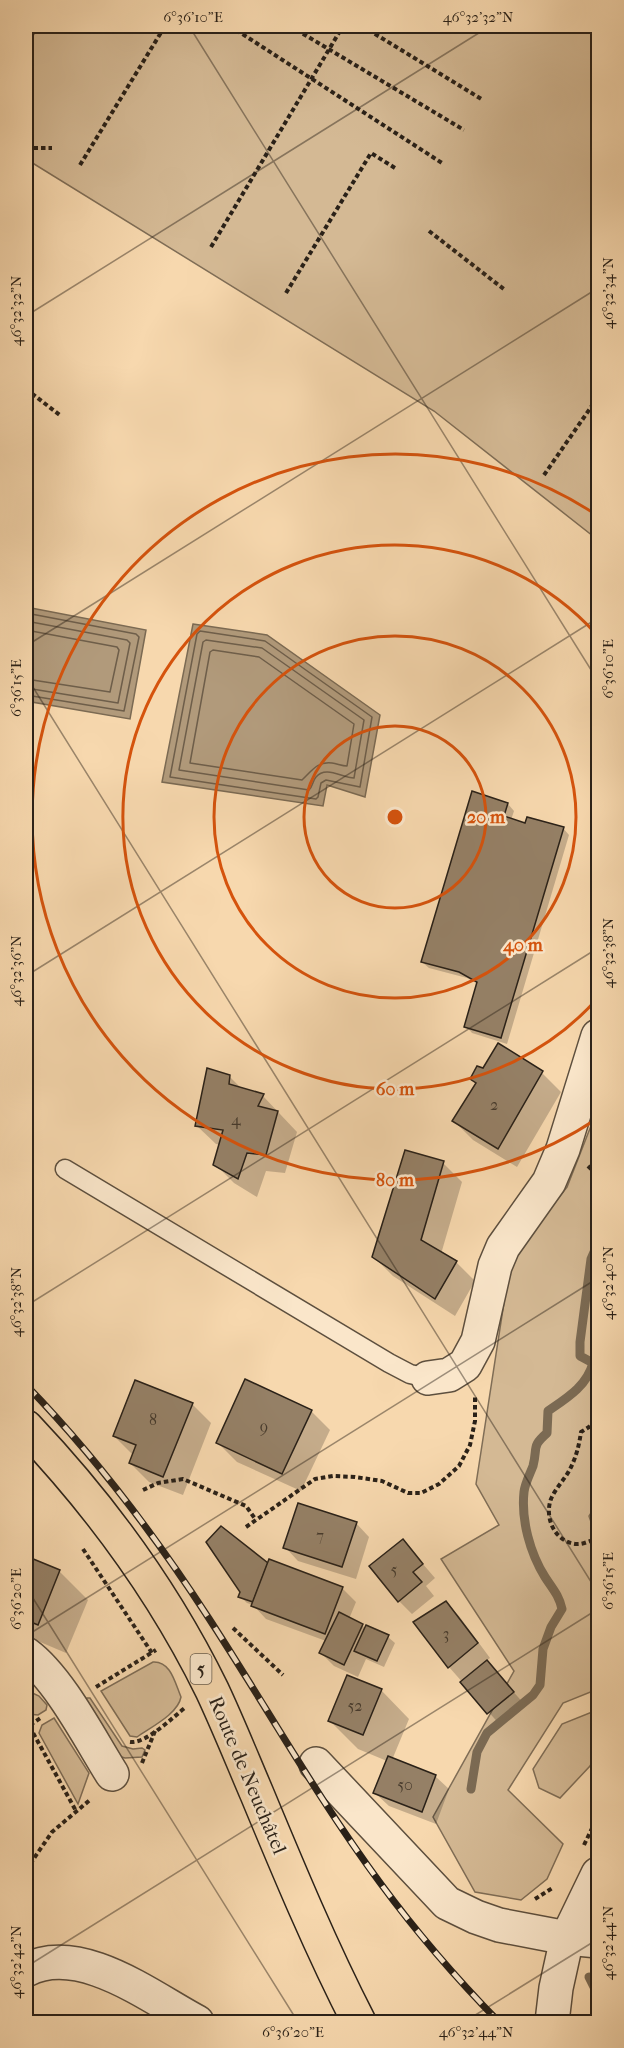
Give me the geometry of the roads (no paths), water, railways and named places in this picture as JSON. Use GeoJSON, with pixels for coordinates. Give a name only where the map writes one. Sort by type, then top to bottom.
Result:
{"type":"FeatureCollection","features":[{"type":"Feature","properties":{"kind":"main road","name":"Route de Neuchâtel"},"geometry":{"type":"LineString","coordinates":[[26,1427],[99,1512],[144,1574],[181,1633],[225,1719],[308,1915],[359,2022]]}},
{"type":"Feature","properties":{"kind":"street"},"geometry":{"type":"LineString","coordinates":[[428,1378],[449,1375],[465,1365],[478,1341],[495,1266],[503,1246],[549,1182],[563,1149],[598,1036]]}},
{"type":"Feature","properties":{"kind":"street"},"geometry":{"type":"LineString","coordinates":[[26,1654],[38,1663],[51,1678],[112,1774]]}},
{"type":"Feature","properties":{"kind":"street"},"geometry":{"type":"LineString","coordinates":[[316,1764],[447,1903],[495,1924],[583,1939]]}},
{"type":"Feature","properties":{"kind":"street"},"geometry":{"type":"LineString","coordinates":[[552,2022],[556,1988],[583,1939],[598,1875]]}},
{"type":"Feature","properties":{"kind":"street"},"geometry":{"type":"LineString","coordinates":[[26,1970],[33,1966],[56,1962],[83,1964],[123,1981],[197,2022]]}},
{"type":"Feature","properties":{"kind":"lane"},"geometry":{"type":"LineString","coordinates":[[65,1169],[389,1363],[410,1374],[428,1378]]}},
{"type":"Feature","properties":{"kind":"water"},"geometry":{"type":"Polygon","coordinates":[[[26,607],[146,630],[130,719],[26,701],[26,607]]]}},
{"type":"Feature","properties":{"kind":"water"},"geometry":{"type":"Polygon","coordinates":[[[193,624],[267,635],[380,715],[365,797],[327,785],[323,806],[162,782],[193,624]]]}},
{"type":"Feature","properties":{"kind":"waterway"},"geometry":{"type":"LineString","coordinates":[[471,1789],[477,1752],[487,1733],[533,1695],[540,1685],[543,1649],[551,1627],[562,1609],[531,1547],[525,1525],[524,1492],[537,1445],[547,1433],[548,1411],[581,1385],[593,1363],[580,1356],[580,1342],[591,1259],[598,1243]]}},
{"type":"Feature","properties":{"kind":"waterway"},"geometry":{"type":"LineString","coordinates":[[589,1977],[598,1995]]}},
{"type":"Feature","properties":{"kind":"railway"},"geometry":{"type":"LineString","coordinates":[[26,1385],[99,1467],[166,1556],[208,1617],[336,1819],[381,1884],[438,1955],[499,2022]]}}]}
